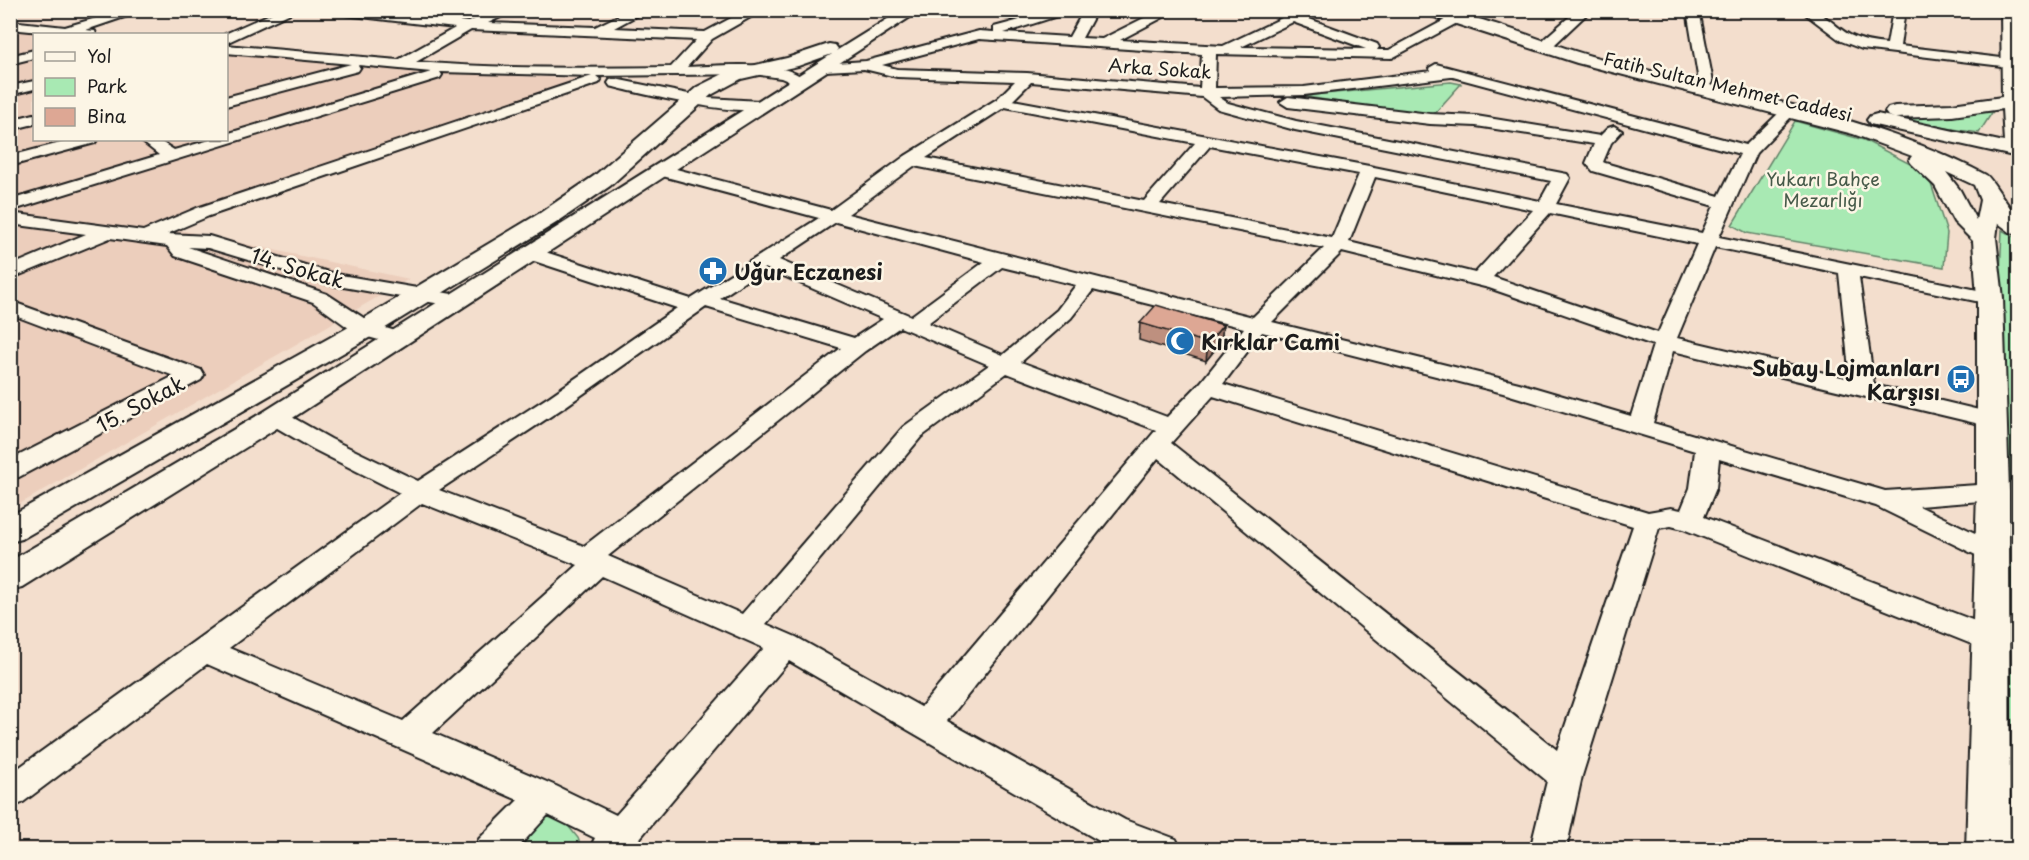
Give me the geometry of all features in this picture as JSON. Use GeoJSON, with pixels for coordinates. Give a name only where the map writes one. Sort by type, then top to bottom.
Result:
{"type":"FeatureCollection","features":[{"type":"Feature","properties":{"kind":"main road"},"geometry":{"type":"LineString","coordinates":[[10,531],[365,329],[579,198],[623,163],[693,99],[720,82],[753,70],[792,62],[823,52],[896,10]]}},
{"type":"Feature","properties":{"kind":"main road"},"geometry":{"type":"LineString","coordinates":[[10,578],[275,417],[914,10]]}},
{"type":"Feature","properties":{"kind":"main road"},"geometry":{"type":"LineString","coordinates":[[1428,10],[1455,13],[1583,59],[1789,111],[1889,140],[1986,191],[2006,219],[2019,227]]}},
{"type":"Feature","properties":{"kind":"main road"},"geometry":{"type":"LineString","coordinates":[[1988,849],[1993,492],[1990,298],[1984,238],[1986,191],[1984,165],[1998,154],[2014,147],[2009,102],[2012,88],[2009,10]]}},
{"type":"Feature","properties":{"kind":"main road","name":"Fatih Sultan Mehmet Caddesi"},"geometry":{"type":"LineString","coordinates":[[1455,13],[1635,66],[1825,110],[2014,147]]}},
{"type":"Feature","properties":{"kind":"main road"},"geometry":{"type":"LineString","coordinates":[[1825,110],[1929,111],[2009,102]]}},
{"type":"Feature","properties":{"kind":"main road"},"geometry":{"type":"LineString","coordinates":[[1889,140],[1941,178],[1954,198],[1964,222],[1984,238]]}},
{"type":"Feature","properties":{"kind":"street"},"geometry":{"type":"LineString","coordinates":[[65,32],[139,10]]}},
{"type":"Feature","properties":{"kind":"street"},"geometry":{"type":"LineString","coordinates":[[228,38],[291,10]]}},
{"type":"Feature","properties":{"kind":"street"},"geometry":{"type":"LineString","coordinates":[[336,10],[469,26],[707,36]]}},
{"type":"Feature","properties":{"kind":"street"},"geometry":{"type":"LineString","coordinates":[[383,17],[401,10]]}},
{"type":"Feature","properties":{"kind":"street"},"geometry":{"type":"LineString","coordinates":[[398,66],[469,26],[510,10]]}},
{"type":"Feature","properties":{"kind":"street"},"geometry":{"type":"LineString","coordinates":[[597,31],[641,10]]}},
{"type":"Feature","properties":{"kind":"street"},"geometry":{"type":"LineString","coordinates":[[674,72],[707,36],[757,10]]}},
{"type":"Feature","properties":{"kind":"street"},"geometry":{"type":"LineString","coordinates":[[986,10],[1038,19]]}},
{"type":"Feature","properties":{"kind":"street"},"geometry":{"type":"LineString","coordinates":[[825,67],[866,65],[1070,10]]}},
{"type":"Feature","properties":{"kind":"street"},"geometry":{"type":"LineString","coordinates":[[1069,44],[1091,10]]}},
{"type":"Feature","properties":{"kind":"street"},"geometry":{"type":"LineString","coordinates":[[1103,43],[1171,10]]}},
{"type":"Feature","properties":{"kind":"street"},"geometry":{"type":"LineString","coordinates":[[1272,10],[1451,73],[1749,151]]}},
{"type":"Feature","properties":{"kind":"street"},"geometry":{"type":"LineString","coordinates":[[1549,42],[1585,10]]}},
{"type":"Feature","properties":{"kind":"street"},"geometry":{"type":"LineString","coordinates":[[1693,10],[1706,82]]}},
{"type":"Feature","properties":{"kind":"street"},"geometry":{"type":"LineString","coordinates":[[1806,10],[1846,38],[1867,46],[2010,63]]}},
{"type":"Feature","properties":{"kind":"street"},"geometry":{"type":"LineString","coordinates":[[1893,50],[1899,10]]}},
{"type":"Feature","properties":{"kind":"street"},"geometry":{"type":"LineString","coordinates":[[979,35],[1069,44],[1103,43],[1215,50],[1392,54],[1455,13]]}},
{"type":"Feature","properties":{"kind":"street"},"geometry":{"type":"LineString","coordinates":[[1215,50],[1292,18]]}},
{"type":"Feature","properties":{"kind":"street"},"geometry":{"type":"LineString","coordinates":[[10,26],[78,33]]}},
{"type":"Feature","properties":{"kind":"street"},"geometry":{"type":"LineString","coordinates":[[10,33],[33,35]]}},
{"type":"Feature","properties":{"kind":"street"},"geometry":{"type":"LineString","coordinates":[[228,49],[450,69],[674,72],[753,70],[784,74],[800,82]]}},
{"type":"Feature","properties":{"kind":"street"},"geometry":{"type":"LineString","coordinates":[[1208,96],[1215,50]]}},
{"type":"Feature","properties":{"kind":"street"},"geometry":{"type":"LineString","coordinates":[[10,60],[33,54]]}},
{"type":"Feature","properties":{"kind":"street"},"geometry":{"type":"LineString","coordinates":[[231,60],[263,58],[435,75],[594,80],[633,85],[723,105],[760,106]]}},
{"type":"Feature","properties":{"kind":"street","name":"Arka Sokak"},"geometry":{"type":"LineString","coordinates":[[866,65],[897,73],[1027,77],[1059,75],[1208,96],[1305,91],[1451,73]]}},
{"type":"Feature","properties":{"kind":"street"},"geometry":{"type":"LineString","coordinates":[[228,101],[353,68]]}},
{"type":"Feature","properties":{"kind":"street"},"geometry":{"type":"LineString","coordinates":[[228,138],[435,75]]}},
{"type":"Feature","properties":{"kind":"street"},"geometry":{"type":"LineString","coordinates":[[10,793],[419,492],[558,401],[698,302],[832,217],[911,160],[1002,102],[1027,77]]}},
{"type":"Feature","properties":{"kind":"street"},"geometry":{"type":"LineString","coordinates":[[143,238],[203,212],[594,80]]}},
{"type":"Feature","properties":{"kind":"street"},"geometry":{"type":"LineString","coordinates":[[10,91],[33,85]]}},
{"type":"Feature","properties":{"kind":"street"},"geometry":{"type":"LineString","coordinates":[[1208,96],[1285,102],[1430,119],[1476,121],[1604,141]]}},
{"type":"Feature","properties":{"kind":"street"},"geometry":{"type":"LineString","coordinates":[[1208,96],[1223,106],[1294,125],[1561,178],[1546,207],[1479,281]]}},
{"type":"Feature","properties":{"kind":"street"},"geometry":{"type":"LineString","coordinates":[[1002,102],[1369,171],[1990,298]]}},
{"type":"Feature","properties":{"kind":"street"},"geometry":{"type":"LineString","coordinates":[[1640,427],[1665,342],[1724,203],[1749,151],[1789,111]]}},
{"type":"Feature","properties":{"kind":"street"},"geometry":{"type":"LineString","coordinates":[[10,125],[33,119]]}},
{"type":"Feature","properties":{"kind":"street"},"geometry":{"type":"LineString","coordinates":[[1627,119],[1604,141],[1594,163],[1599,167],[1724,203]]}},
{"type":"Feature","properties":{"kind":"street"},"geometry":{"type":"LineString","coordinates":[[1148,207],[1206,140]]}},
{"type":"Feature","properties":{"kind":"street"},"geometry":{"type":"LineString","coordinates":[[10,161],[85,141]]}},
{"type":"Feature","properties":{"kind":"street"},"geometry":{"type":"LineString","coordinates":[[150,141],[172,156]]}},
{"type":"Feature","properties":{"kind":"street"},"geometry":{"type":"LineString","coordinates":[[10,206],[220,141]]}},
{"type":"Feature","properties":{"kind":"street"},"geometry":{"type":"LineString","coordinates":[[911,160],[1338,245],[1479,281],[1665,342],[1992,420]]}},
{"type":"Feature","properties":{"kind":"street"},"geometry":{"type":"LineString","coordinates":[[661,170],[1088,283],[1511,388],[1708,449],[1885,500],[1992,553]]}},
{"type":"Feature","properties":{"kind":"street"},"geometry":{"type":"LineString","coordinates":[[925,725],[1164,435],[1209,387],[1256,326],[1338,245],[1369,171]]}},
{"type":"Feature","properties":{"kind":"street","name":"14. Sokak"},"geometry":{"type":"LineString","coordinates":[[10,218],[143,238],[209,242],[332,279],[423,293],[458,301]]}},
{"type":"Feature","properties":{"kind":"street"},"geometry":{"type":"LineString","coordinates":[[10,273],[107,232]]}},
{"type":"Feature","properties":{"kind":"street","name":"14. Sokak"},"geometry":{"type":"LineString","coordinates":[[174,241],[182,252],[320,298],[365,329],[397,339]]}},
{"type":"Feature","properties":{"kind":"street"},"geometry":{"type":"LineString","coordinates":[[532,254],[857,346]]}},
{"type":"Feature","properties":{"kind":"street"},"geometry":{"type":"LineString","coordinates":[[763,260],[1164,435],[1565,776]]}},
{"type":"Feature","properties":{"kind":"street"},"geometry":{"type":"LineString","coordinates":[[407,737],[592,560],[857,346],[907,321],[999,260]]}},
{"type":"Feature","properties":{"kind":"street"},"geometry":{"type":"LineString","coordinates":[[1848,269],[1863,391]]}},
{"type":"Feature","properties":{"kind":"street"},"geometry":{"type":"LineString","coordinates":[[748,626],[912,432],[1046,331],[1088,283]]}},
{"type":"Feature","properties":{"kind":"street","name":"15. Sokak"},"geometry":{"type":"LineString","coordinates":[[10,306],[192,375],[16,462]]}},
{"type":"Feature","properties":{"kind":"street"},"geometry":{"type":"LineString","coordinates":[[1209,387],[1648,521],[1671,517],[1689,521],[1990,639]]}},
{"type":"Feature","properties":{"kind":"street"},"geometry":{"type":"LineString","coordinates":[[275,417],[322,444],[419,492],[592,560],[748,626],[925,725],[1109,840],[1163,849]]}},
{"type":"Feature","properties":{"kind":"street"},"geometry":{"type":"LineString","coordinates":[[1689,521],[1703,488],[1708,449]]}},
{"type":"Feature","properties":{"kind":"street"},"geometry":{"type":"LineString","coordinates":[[1885,500],[1993,492]]}},
{"type":"Feature","properties":{"kind":"street"},"geometry":{"type":"LineString","coordinates":[[1548,849],[1565,776],[1648,521]]}},
{"type":"Feature","properties":{"kind":"street"},"geometry":{"type":"LineString","coordinates":[[205,650],[544,796],[614,842],[785,645]]}},
{"type":"Feature","properties":{"kind":"street"},"geometry":{"type":"LineString","coordinates":[[492,849],[544,796]]}},
{"type":"Feature","properties":{"kind":"shaded area"},"geometry":{"type":"Polygon","coordinates":[[[11,28],[61,33],[33,33],[33,141],[228,141],[228,51],[427,73],[594,79],[157,225],[409,279],[11,509],[11,28]]]}},
{"type":"Feature","properties":{"kind":"green space"},"geometry":{"type":"Polygon","coordinates":[[[1451,82],[1461,84],[1433,115],[1427,117],[1302,96],[1451,82]]]}},
{"type":"Feature","properties":{"kind":"green space"},"geometry":{"type":"Polygon","coordinates":[[[1993,111],[1979,133],[1873,117],[1945,117],[1993,111]]]}},
{"type":"Feature","properties":{"kind":"green space","name":"Yukarı Bahçe Mezarlığı"},"geometry":{"type":"Polygon","coordinates":[[[1795,121],[1864,140],[1916,167],[1931,184],[1947,233],[1944,267],[1747,233],[1732,225],[1795,121]]]}},
{"type":"Feature","properties":{"kind":"green space"},"geometry":{"type":"Polygon","coordinates":[[[2002,230],[2018,239],[2018,795],[2013,793],[1999,296],[2002,230]]]}},
{"type":"Feature","properties":{"kind":"green space"},"geometry":{"type":"Polygon","coordinates":[[[547,816],[561,817],[578,838],[582,849],[516,850],[547,816]]]}},
{"type":"Feature","properties":{"kind":"building"},"geometry":{"type":"Polygon","coordinates":[[[1156,305],[1223,325],[1208,343],[1140,323],[1156,305]]]}},
{"type":"Feature","properties":{"kind":"place","name":"Uğur Eczanesi"},"geometry":{"type":"Point","coordinates":[713,271]}},
{"type":"Feature","properties":{"kind":"place","name":"Kırklar Cami"},"geometry":{"type":"Point","coordinates":[1180,341]}},
{"type":"Feature","properties":{"kind":"place","name":"Subay Lojmanları Karşısı"},"geometry":{"type":"Point","coordinates":[1961,379]}}]}
